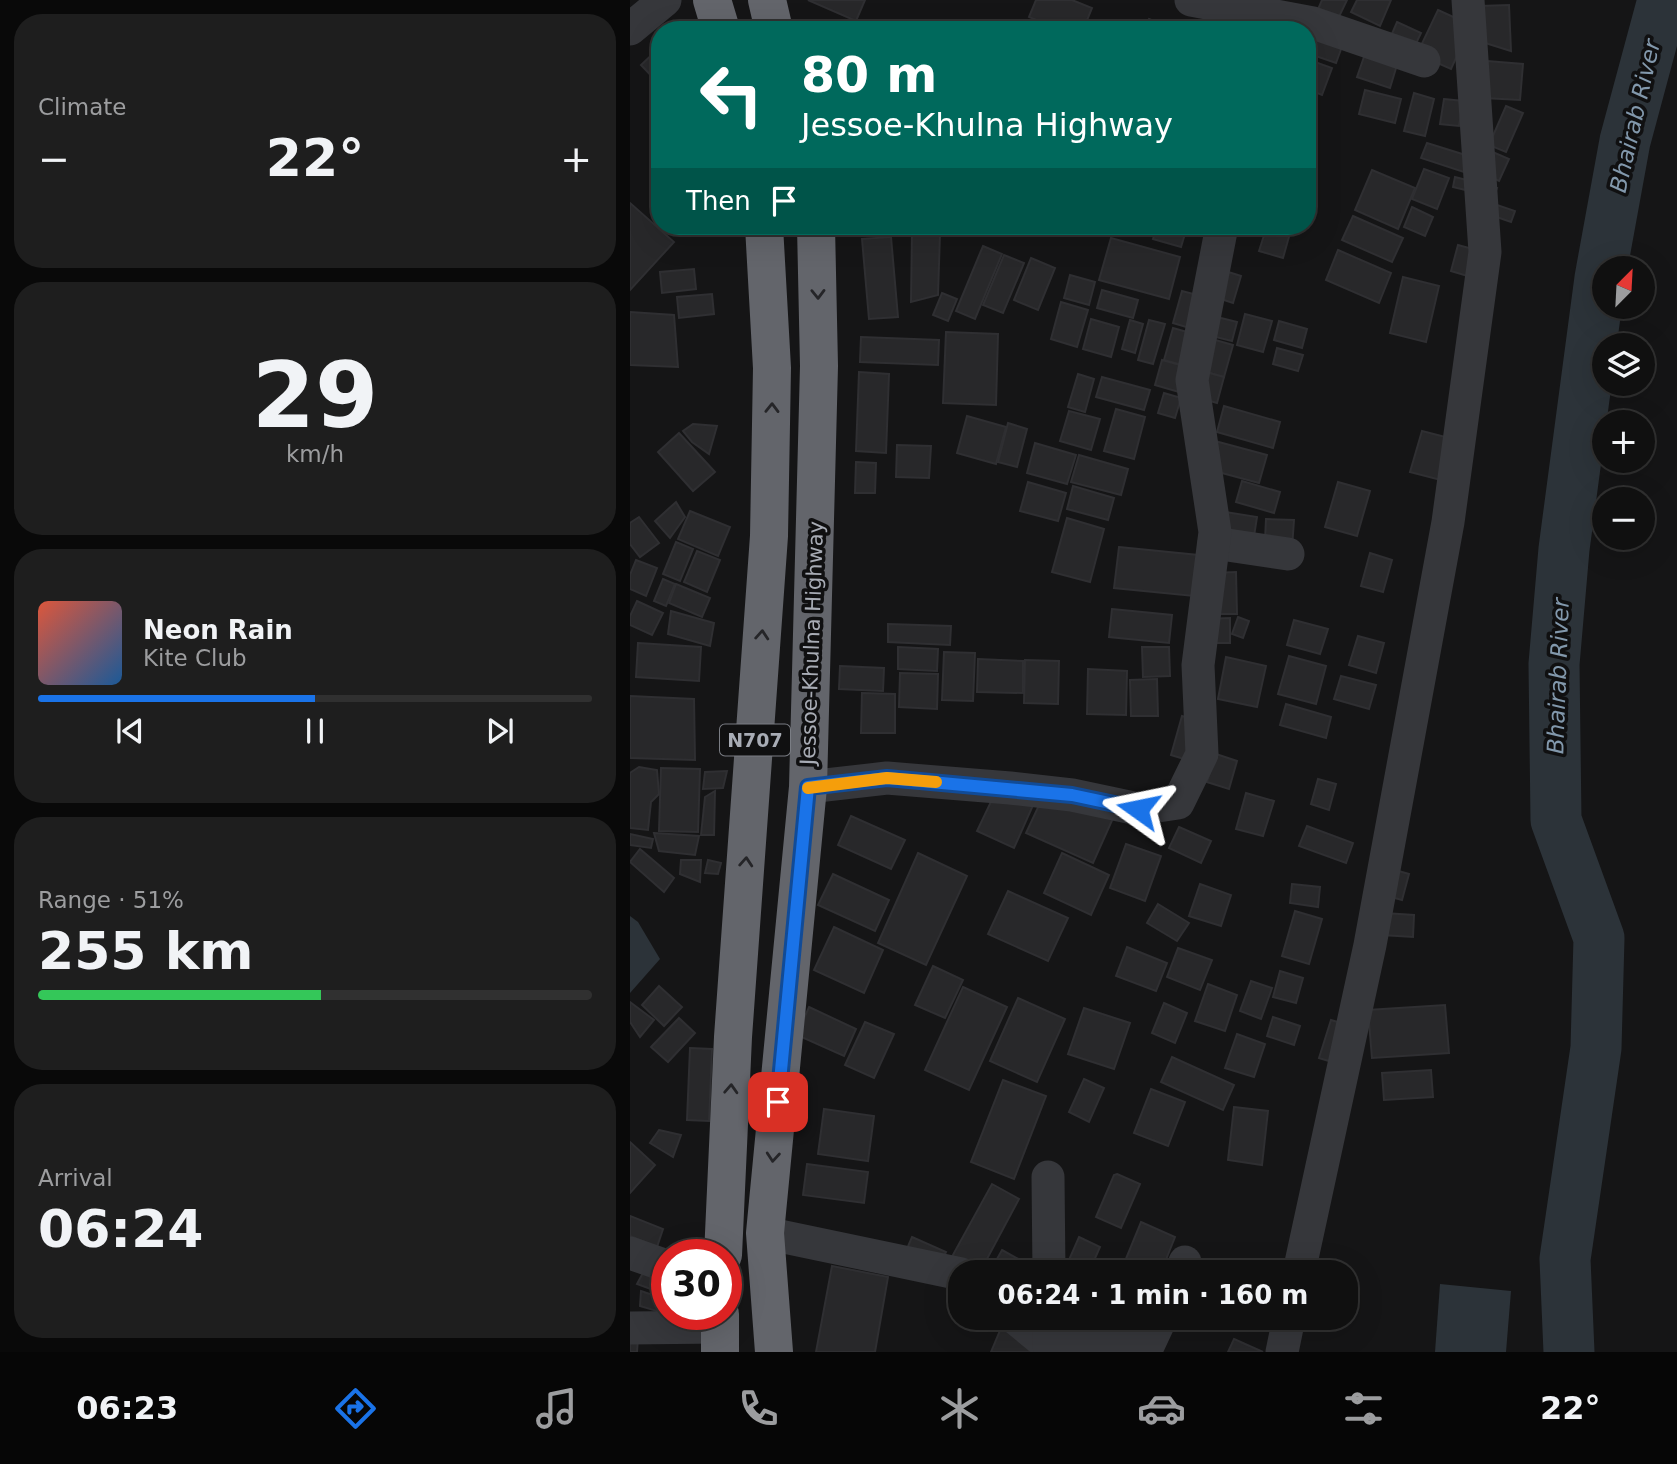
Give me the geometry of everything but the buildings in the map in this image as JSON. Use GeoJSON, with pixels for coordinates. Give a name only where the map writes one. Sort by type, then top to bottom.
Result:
{"type":"FeatureCollection","features":[{"type":"Feature","properties":{"kind":"highway"},"geometry":{"type":"LineString","coordinates":[[712,0],[718,21]]}},
{"type":"Feature","properties":{"kind":"highway"},"geometry":{"type":"LineString","coordinates":[[767,0],[772,21]]}},
{"type":"Feature","properties":{"kind":"highway","name":"N707"},"geometry":{"type":"LineString","coordinates":[[724,1239],[734,1023],[769,536],[772,368],[765,235]]}},
{"type":"Feature","properties":{"kind":"highway","name":"Jessoe-Khulna Highway"},"geometry":{"type":"LineString","coordinates":[[774,1352],[765,1233],[808,787],[819,366],[816,235]]}},
{"type":"Feature","properties":{"kind":"street"},"geometry":{"type":"LineString","coordinates":[[630,29],[665,0]]}},
{"type":"Feature","properties":{"kind":"street"},"geometry":{"type":"LineString","coordinates":[[1191,0],[1273,21]]}},
{"type":"Feature","properties":{"kind":"street"},"geometry":{"type":"LineString","coordinates":[[1302,1260],[1370,946],[1448,522],[1485,252],[1468,0]]}},
{"type":"Feature","properties":{"kind":"street"},"geometry":{"type":"LineString","coordinates":[[1316,24],[1423,61]]}},
{"type":"Feature","properties":{"kind":"street"},"geometry":{"type":"LineString","coordinates":[[808,787],[887,778],[1072,795],[1138,809],[1178,803],[1202,754],[1198,665],[1215,533],[1192,380],[1221,235]]}},
{"type":"Feature","properties":{"kind":"street"},"geometry":{"type":"LineString","coordinates":[[1214,543],[1288,554]]}},
{"type":"Feature","properties":{"kind":"street"},"geometry":{"type":"LineString","coordinates":[[1048,1177],[1049,1260]]}},
{"type":"Feature","properties":{"kind":"street"},"geometry":{"type":"LineString","coordinates":[[765,1233],[948,1271]]}},
{"type":"Feature","properties":{"kind":"street"},"geometry":{"type":"LineString","coordinates":[[630,1253],[651,1260]]}},
{"type":"Feature","properties":{"kind":"street"},"geometry":{"type":"LineString","coordinates":[[630,1328],[720,1331]]}},
{"type":"Feature","properties":{"kind":"street"},"geometry":{"type":"LineString","coordinates":[[1040,1330],[1058,1339],[1147,1348],[1155,1330]]}},
{"type":"Feature","properties":{"kind":"street"},"geometry":{"type":"LineString","coordinates":[[1282,1352],[1287,1330]]}},
{"type":"Feature","properties":{"kind":"shaded area"},"geometry":{"type":"Polygon","coordinates":[[[630,916],[638,922],[660,959],[630,993],[630,916]]]}},
{"type":"Feature","properties":{"kind":"shaded area"},"geometry":{"type":"Polygon","coordinates":[[[1440,1284],[1511,1291],[1506,1352],[1435,1352],[1440,1284]]]}},
{"type":"Feature","properties":{"kind":"waterway","name":"Bhairab River"},"geometry":{"type":"LineString","coordinates":[[1569,1352],[1565,1259],[1596,1048],[1599,938],[1556,820],[1554,664],[1564,549],[1600,278],[1625,141],[1663,0]]}},
{"type":"Feature","properties":{"kind":"slow traffic"},"geometry":{"type":"LineString","coordinates":[[808,788],[887,778],[936,782]]}},
{"type":"Feature","properties":{"kind":"route"},"geometry":{"type":"LineString","coordinates":[[778,1102],[808,787],[887,778],[1072,795],[1138,809]]}}]}
